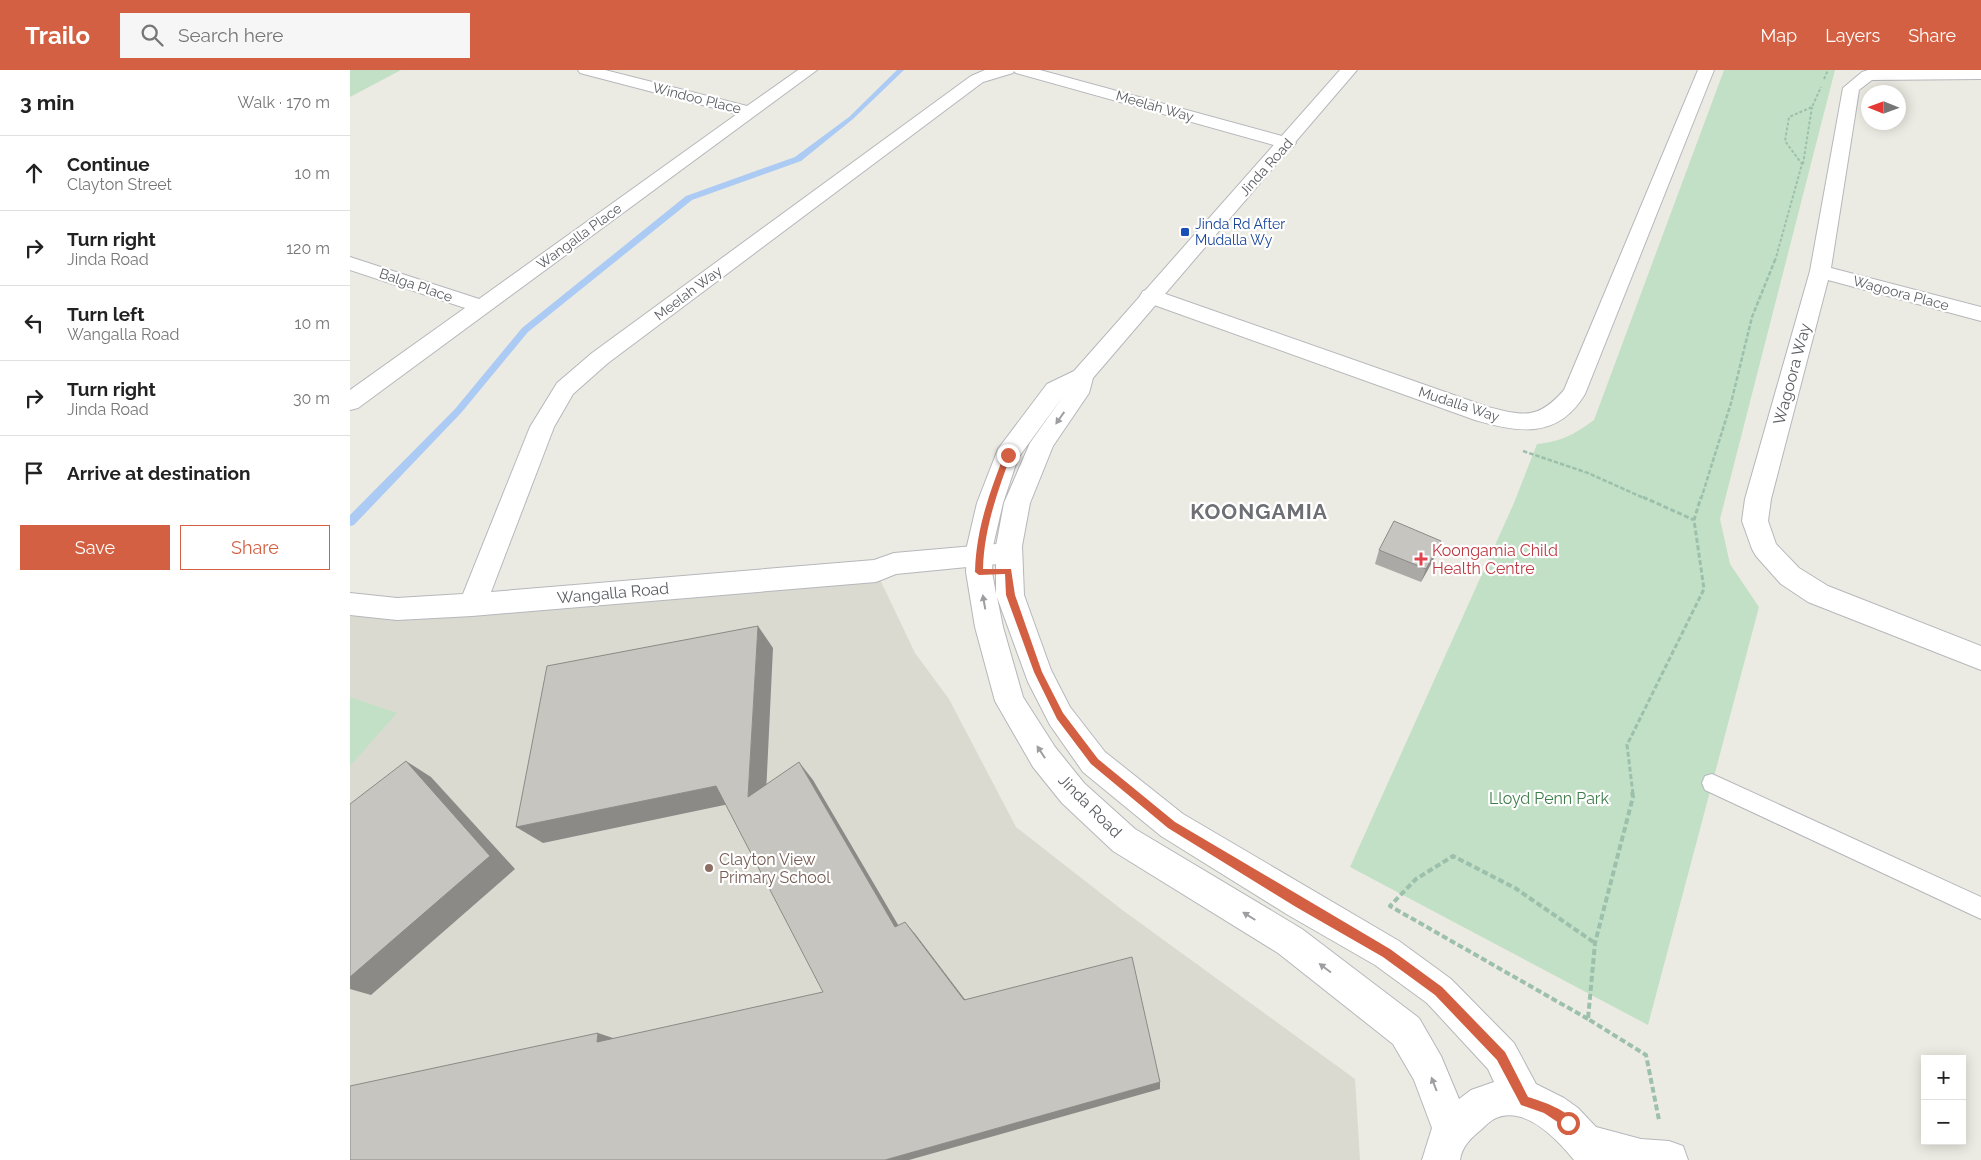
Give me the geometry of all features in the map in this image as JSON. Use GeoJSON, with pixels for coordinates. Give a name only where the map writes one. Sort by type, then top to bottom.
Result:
{"type":"FeatureCollection","features":[{"type":"Feature","properties":{"kind":"street","name":"Windoo Place"},"geometry":{"type":"LineString","coordinates":[[586,70],[749,112]]}},
{"type":"Feature","properties":{"kind":"street","name":"Wangalla Place"},"geometry":{"type":"LineString","coordinates":[[350,402],[809,70]]}},
{"type":"Feature","properties":{"kind":"street","name":"Meelah Way"},"geometry":{"type":"LineString","coordinates":[[472,605],[542,427],[565,389],[600,358],[977,79],[1007,70]]}},
{"type":"Feature","properties":{"kind":"street","name":"Meelah Way"},"geometry":{"type":"LineString","coordinates":[[1022,70],[1287,143]]}},
{"type":"Feature","properties":{"kind":"street","name":"Jinda Road"},"geometry":{"type":"LineString","coordinates":[[1349,70],[1082,376],[1078,393],[1042,443],[994,563],[989,627],[1010,701],[1044,757],[1074,793],[1124,840],[1290,941],[1406,1031],[1428,1068],[1446,1145]]}},
{"type":"Feature","properties":{"kind":"street","name":"Mudalla Way"},"geometry":{"type":"LineString","coordinates":[[1150,296],[1483,414],[1522,422],[1541,421],[1558,412],[1574,394],[1706,70]]}},
{"type":"Feature","properties":{"kind":"street","name":"Wagoora Way"},"geometry":{"type":"LineString","coordinates":[[1981,74],[1868,75],[1851,88],[1820,271],[1758,500],[1755,521],[1765,549],[1790,576],[1818,594],[1981,658]]}},
{"type":"Feature","properties":{"kind":"street","name":"Balga Place"},"geometry":{"type":"LineString","coordinates":[[350,263],[482,307]]}},
{"type":"Feature","properties":{"kind":"street","name":"Wagoora Place"},"geometry":{"type":"LineString","coordinates":[[1820,271],[1981,314]]}},
{"type":"Feature","properties":{"kind":"street","name":"Wangalla Road"},"geometry":{"type":"LineString","coordinates":[[350,604],[397,609],[472,605],[876,571],[895,578],[994,563]]}},
{"type":"Feature","properties":{"kind":"street","name":"Jinda Road"},"geometry":{"type":"LineString","coordinates":[[994,563],[1010,595],[1038,672],[1060,716],[1094,762],[1172,825],[1300,903],[1387,953],[1439,991],[1501,1056],[1524,1101]]}},
{"type":"Feature","properties":{"kind":"street"},"geometry":{"type":"LineString","coordinates":[[1446,1145],[1485,1103],[1504,1099],[1524,1101],[1547,1109],[1568,1123],[1592,1152],[1667,1160]]}},
{"type":"Feature","properties":{"kind":"lane"},"geometry":{"type":"LineString","coordinates":[[1712,783],[1981,908]]}},
{"type":"Feature","properties":{"kind":"path"},"geometry":{"type":"LineString","coordinates":[[1588,1019],[1594,943],[1633,796],[1627,745],[1704,589],[1694,520],[1731,403],[1752,317],[1779,252],[1802,164],[1812,107],[1826,70]]}},
{"type":"Feature","properties":{"kind":"path"},"geometry":{"type":"LineString","coordinates":[[1802,164],[1785,141],[1788,117],[1812,107]]}},
{"type":"Feature","properties":{"kind":"path"},"geometry":{"type":"LineString","coordinates":[[1522,451],[1588,473],[1694,520]]}},
{"type":"Feature","properties":{"kind":"path"},"geometry":{"type":"LineString","coordinates":[[1594,943],[1515,888],[1453,856],[1416,879],[1390,906],[1588,1019],[1646,1055],[1667,1160]]}},
{"type":"Feature","properties":{"kind":"shaded area","name":"Clayton View Primary School"},"geometry":{"type":"Polygon","coordinates":[[[876,571],[915,653],[949,699],[1016,827],[1121,909],[1355,1079],[1360,1160],[350,1160],[350,604],[876,571]]]}},
{"type":"Feature","properties":{"kind":"green space"},"geometry":{"type":"Polygon","coordinates":[[[350,70],[401,70],[350,97],[350,70]]]}},
{"type":"Feature","properties":{"kind":"green space","name":"Lloyd Penn Park"},"geometry":{"type":"Polygon","coordinates":[[[1724,70],[1835,70],[1720,519],[1730,564],[1759,607],[1648,1025],[1350,867],[1514,503],[1537,444],[1567,437],[1594,420],[1724,70]]]}},
{"type":"Feature","properties":{"kind":"green space"},"geometry":{"type":"Polygon","coordinates":[[[350,697],[397,713],[350,766],[350,697]]]}},
{"type":"Feature","properties":{"kind":"building"},"geometry":{"type":"Polygon","coordinates":[[[1394,521],[1441,541],[1426,569],[1379,550],[1394,521]]]}},
{"type":"Feature","properties":{"kind":"building"},"geometry":{"type":"Polygon","coordinates":[[[758,626],[748,797],[799,762],[895,927],[905,922],[964,1000],[1132,957],[1160,1082],[885,1160],[350,1160],[350,1086],[598,1033],[597,1042],[823,992],[716,786],[516,827],[547,666],[758,626]]]}},
{"type":"Feature","properties":{"kind":"building"},"geometry":{"type":"Polygon","coordinates":[[[406,761],[490,856],[350,977],[350,804],[406,761]]]}},
{"type":"Feature","properties":{"kind":"waterway"},"geometry":{"type":"LineString","coordinates":[[350,522],[458,411],[525,330],[689,198],[798,159],[851,118],[901,70]]}},
{"type":"Feature","properties":{"kind":"place","name":"Jinda Rd After Mudalla Wy"},"geometry":{"type":"Point","coordinates":[1185,232]}},
{"type":"Feature","properties":{"kind":"place","name":"Koongamia Child Health Centre"},"geometry":{"type":"Point","coordinates":[1421,559]}},
{"type":"Feature","properties":{"kind":"place","name":"Clayton View Primary School"},"geometry":{"type":"Point","coordinates":[709,868]}},
{"type":"Feature","properties":{"kind":"district","name":"KOONGAMIA"},"geometry":{"type":"Point","coordinates":[1259,511]}},
{"type":"Feature","properties":{"kind":"route"},"geometry":{"type":"LineString","coordinates":[[1008,455],[990,502],[980,546],[979,572],[1008,571],[1010,595],[1038,672],[1060,716],[1094,762],[1172,825],[1300,903],[1387,953],[1439,991],[1501,1056],[1524,1101],[1547,1109],[1568,1123]]}}]}
